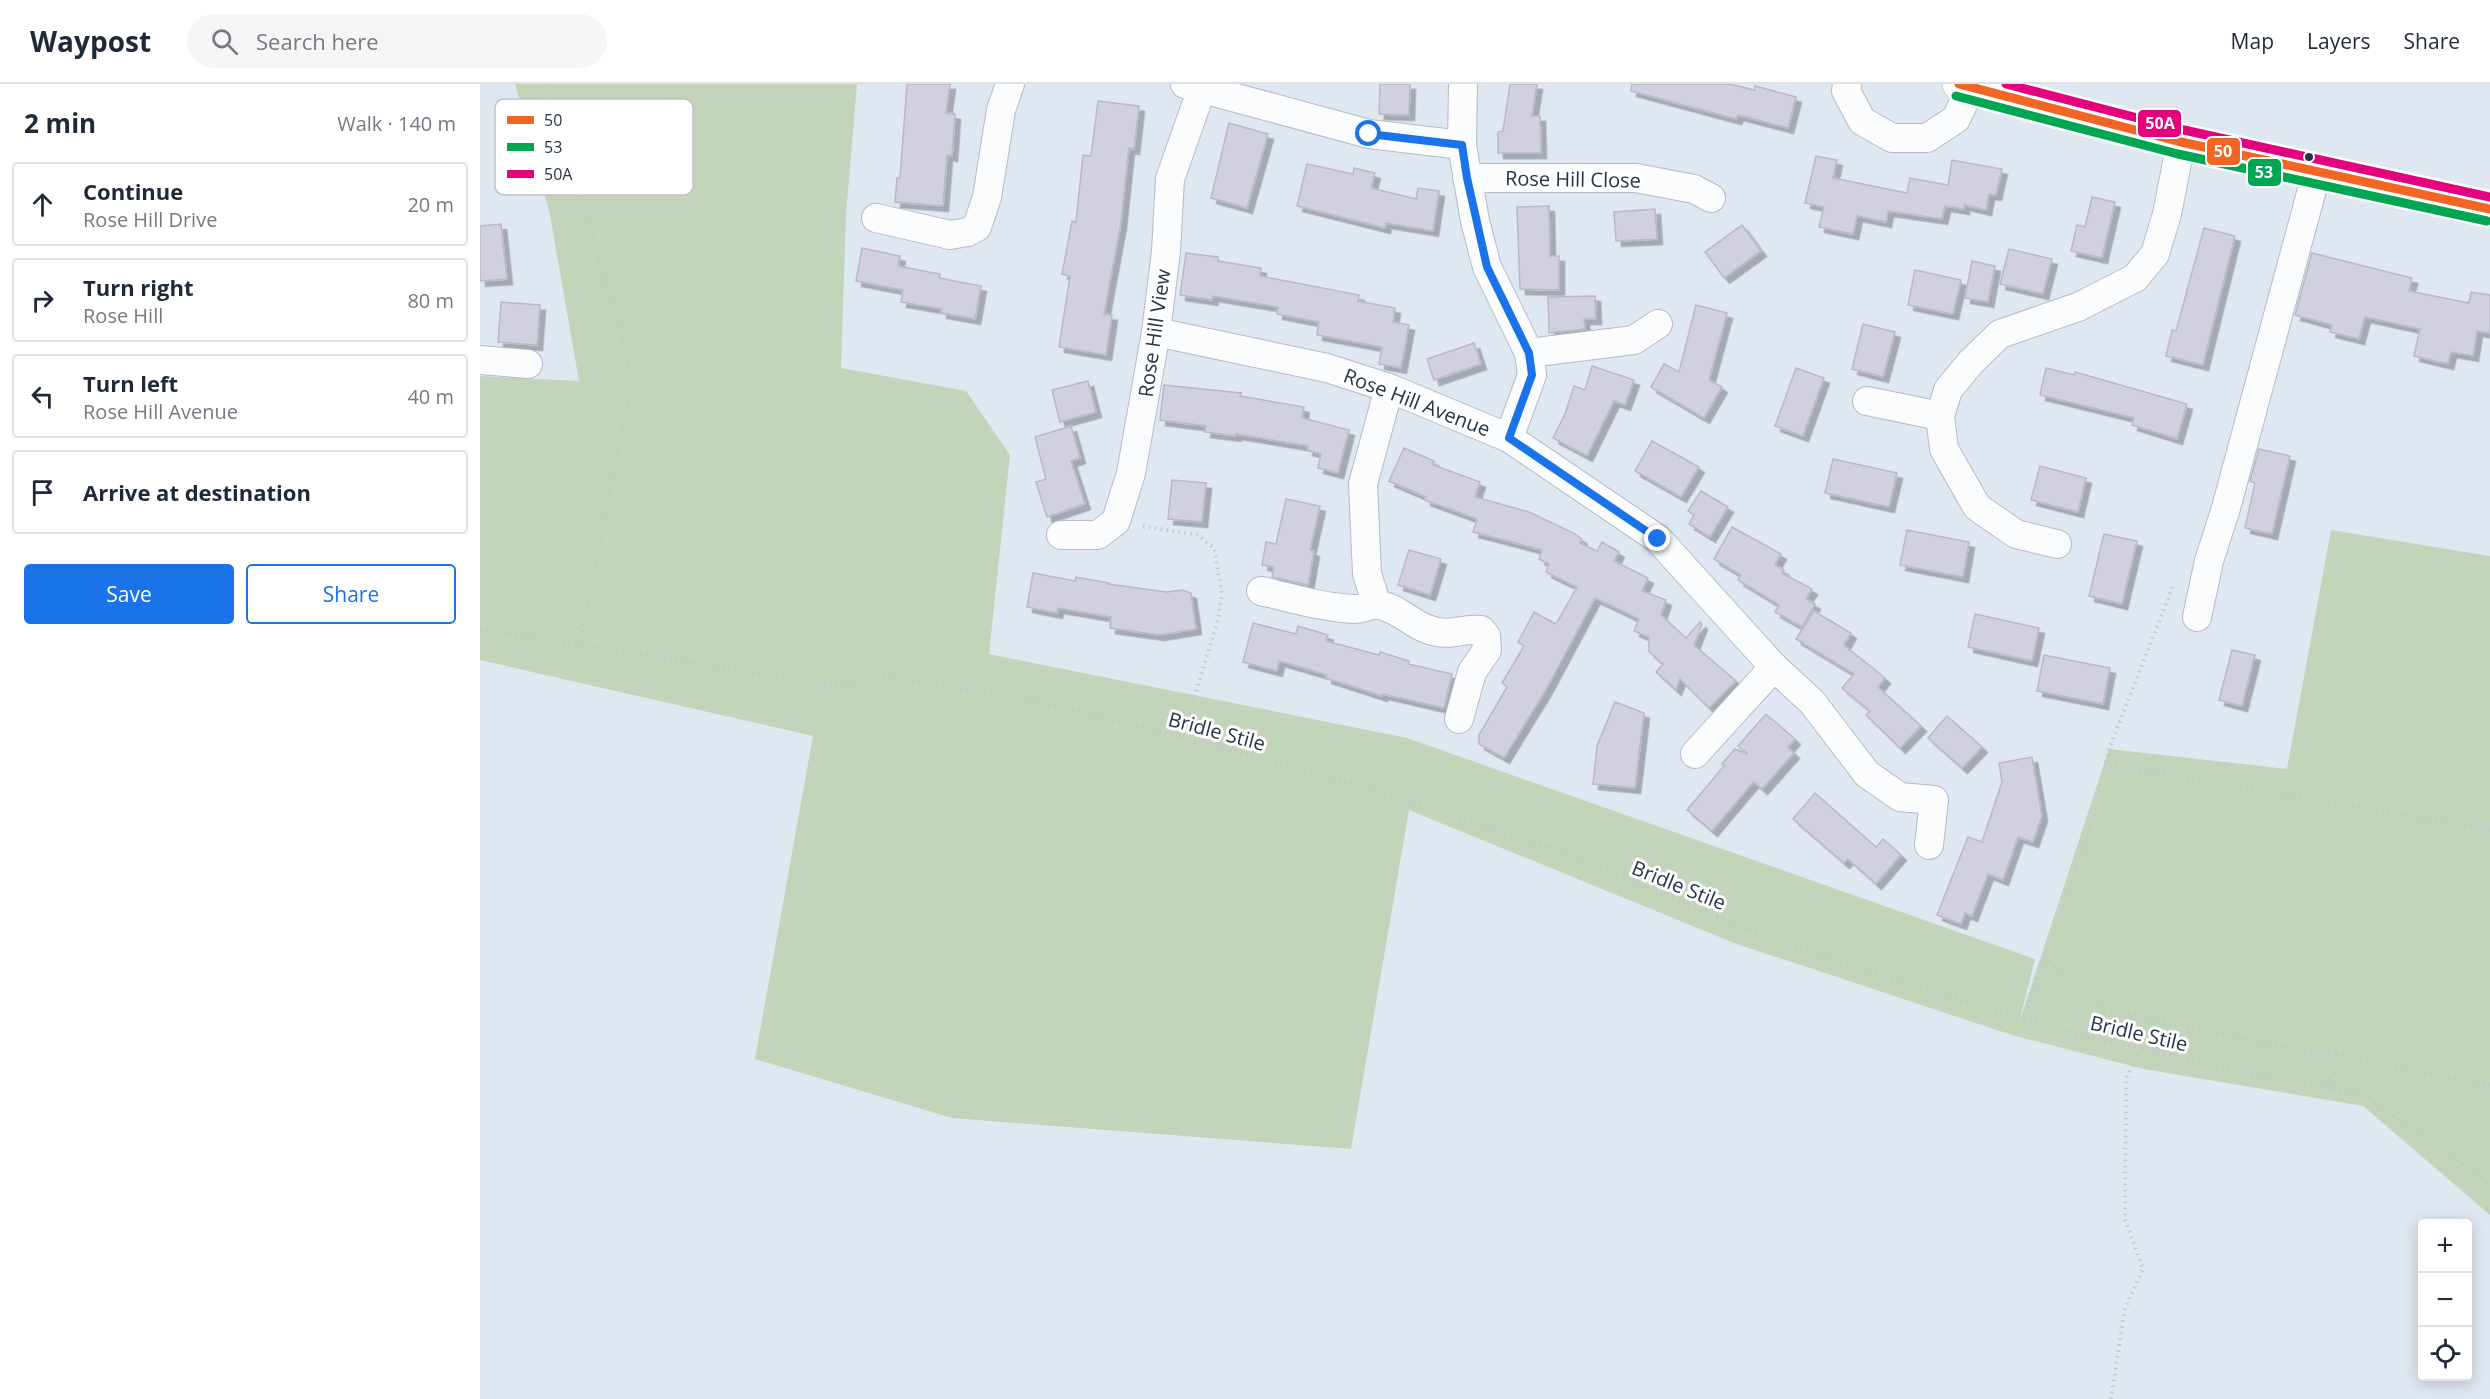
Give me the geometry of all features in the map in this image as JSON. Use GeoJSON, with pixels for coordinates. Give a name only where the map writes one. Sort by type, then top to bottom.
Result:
{"type":"FeatureCollection","features":[{"type":"Feature","properties":{"kind":"main road"},"geometry":{"type":"LineString","coordinates":[[1965,86],[2181,142],[2490,209]]}},
{"type":"Feature","properties":{"kind":"street"},"geometry":{"type":"LineString","coordinates":[[876,218],[950,235],[968,232],[977,227],[987,197],[1001,110],[1010,84]]}},
{"type":"Feature","properties":{"kind":"street"},"geometry":{"type":"LineString","coordinates":[[1463,84],[1462,145],[1487,267],[1529,353],[1532,375],[1509,438]]}},
{"type":"Feature","properties":{"kind":"street"},"geometry":{"type":"LineString","coordinates":[[1846,84],[1846,91],[1862,121],[1892,138],[1927,138],[1956,118],[1965,86]]}},
{"type":"Feature","properties":{"kind":"street"},"geometry":{"type":"LineString","coordinates":[[1194,86],[1369,134],[1462,145]]}},
{"type":"Feature","properties":{"kind":"street","name":"Rose Hill View"},"geometry":{"type":"LineString","coordinates":[[1116,520],[1131,473],[1156,332],[1166,250],[1170,179],[1194,86]]}},
{"type":"Feature","properties":{"kind":"street"},"geometry":{"type":"LineString","coordinates":[[2056,544],[2016,534],[1977,507],[1944,449],[1940,416],[1948,390],[1971,362],[2000,334],[2078,307],[2135,278],[2155,254],[2167,214],[2181,142]]}},
{"type":"Feature","properties":{"kind":"street"},"geometry":{"type":"LineString","coordinates":[[2197,617],[2209,561],[2226,508],[2318,171]]}},
{"type":"Feature","properties":{"kind":"street","name":"Rose Hill Close"},"geometry":{"type":"LineString","coordinates":[[1467,178],[1636,178],[1694,189],[1712,198]]}},
{"type":"Feature","properties":{"kind":"street"},"geometry":{"type":"LineString","coordinates":[[1529,353],[1634,340],[1658,324]]}},
{"type":"Feature","properties":{"kind":"street","name":"Rose Hill Avenue"},"geometry":{"type":"LineString","coordinates":[[1156,332],[1327,368],[1389,388],[1509,438],[1658,539],[1774,667],[1812,702],[1867,774],[1900,797],[1934,800],[1929,845]]}},
{"type":"Feature","properties":{"kind":"street"},"geometry":{"type":"LineString","coordinates":[[480,360],[528,364]]}},
{"type":"Feature","properties":{"kind":"street"},"geometry":{"type":"LineString","coordinates":[[1377,605],[1367,574],[1363,484],[1389,388]]}},
{"type":"Feature","properties":{"kind":"street"},"geometry":{"type":"LineString","coordinates":[[1867,401],[1940,416]]}},
{"type":"Feature","properties":{"kind":"street"},"geometry":{"type":"LineString","coordinates":[[1061,535],[1098,535],[1116,520]]}},
{"type":"Feature","properties":{"kind":"street"},"geometry":{"type":"LineString","coordinates":[[1261,591],[1333,607],[1358,609],[1377,605],[1401,613],[1426,629],[1450,634],[1469,629],[1481,630],[1486,636],[1487,650],[1472,672],[1459,719]]}},
{"type":"Feature","properties":{"kind":"street"},"geometry":{"type":"LineString","coordinates":[[1695,754],[1774,667]]}},
{"type":"Feature","properties":{"kind":"path"},"geometry":{"type":"LineString","coordinates":[[547,84],[551,88],[554,99]]}},
{"type":"Feature","properties":{"kind":"path"},"geometry":{"type":"LineString","coordinates":[[579,646],[633,379],[581,195]]}},
{"type":"Feature","properties":{"kind":"path"},"geometry":{"type":"LineString","coordinates":[[1116,520],[1197,535],[1214,548],[1222,594],[1218,620],[1182,737]]}},
{"type":"Feature","properties":{"kind":"path"},"geometry":{"type":"LineString","coordinates":[[2024,1019],[2095,813],[2104,764],[2176,578]]}},
{"type":"Feature","properties":{"kind":"path","name":"Bridle Stile"},"geometry":{"type":"LineString","coordinates":[[480,629],[834,685],[890,676],[1017,697],[1182,737],[1383,793],[1558,851],[1768,938],[2024,1019],[2142,1050],[2271,1078],[2362,1094],[2490,1183]]}},
{"type":"Feature","properties":{"kind":"path"},"geometry":{"type":"LineString","coordinates":[[2104,764],[2490,830]]}},
{"type":"Feature","properties":{"kind":"path"},"geometry":{"type":"LineString","coordinates":[[2045,958],[2109,1010],[2313,1053],[2337,1052],[2445,1078],[2490,1085]]}},
{"type":"Feature","properties":{"kind":"path"},"geometry":{"type":"LineString","coordinates":[[2111,1399],[2125,1308],[2143,1269],[2125,1219],[2126,1078],[2142,1050]]}},
{"type":"Feature","properties":{"kind":"path"},"geometry":{"type":"LineString","coordinates":[[2326,1088],[2334,1072],[2337,1052]]}},
{"type":"Feature","properties":{"kind":"green space"},"geometry":{"type":"Polygon","coordinates":[[[515,84],[857,84],[846,214],[841,368],[966,391],[1010,455],[989,654],[1407,738],[2035,959],[2019,1023],[2109,749],[2287,769],[2331,530],[2490,556],[2490,1215],[2363,1106],[2144,1069],[2015,1036],[1734,943],[1409,810],[1351,1149],[952,1118],[755,1059],[813,736],[480,660],[480,376],[579,381],[545,195],[693,195],[693,99],[519,99],[515,84]]]}},
{"type":"Feature","properties":{"kind":"building"},"geometry":{"type":"Polygon","coordinates":[[[907,84],[950,84],[946,113],[955,114],[952,156],[947,155],[943,206],[895,202],[897,178],[900,178],[907,84]]]}},
{"type":"Feature","properties":{"kind":"building"},"geometry":{"type":"Polygon","coordinates":[[[1380,84],[1410,84],[1409,115],[1379,114],[1380,84]]]}},
{"type":"Feature","properties":{"kind":"building"},"geometry":{"type":"Polygon","coordinates":[[[1510,84],[1537,84],[1532,116],[1540,116],[1541,153],[1498,153],[1498,132],[1503,131],[1510,84]]]}},
{"type":"Feature","properties":{"kind":"building"},"geometry":{"type":"Polygon","coordinates":[[[1632,84],[1730,84],[1754,90],[1755,86],[1796,97],[1788,128],[1738,115],[1736,119],[1631,91],[1632,84]]]}},
{"type":"Feature","properties":{"kind":"building"},"geometry":{"type":"Polygon","coordinates":[[[1098,101],[1139,106],[1134,149],[1129,148],[1121,223],[1104,314],[1112,315],[1106,355],[1059,347],[1070,276],[1062,274],[1072,221],[1076,222],[1083,155],[1091,156],[1098,101]]]}},
{"type":"Feature","properties":{"kind":"building"},"geometry":{"type":"Polygon","coordinates":[[[1229,123],[1268,134],[1247,208],[1211,198],[1229,123]]]}},
{"type":"Feature","properties":{"kind":"building"},"geometry":{"type":"Polygon","coordinates":[[[1816,156],[1837,160],[1833,178],[1907,193],[1910,178],[1948,185],[1952,160],[2002,169],[1996,195],[1989,194],[1986,210],[1964,205],[1964,209],[1945,206],[1942,219],[1888,211],[1886,222],[1857,216],[1853,234],[1819,227],[1824,207],[1805,203],[1816,156]]]}},
{"type":"Feature","properties":{"kind":"building"},"geometry":{"type":"Polygon","coordinates":[[[1307,164],[1353,174],[1354,168],[1375,173],[1371,188],[1416,199],[1418,188],[1439,191],[1433,231],[1386,223],[1385,228],[1297,206],[1307,164]]]}},
{"type":"Feature","properties":{"kind":"building"},"geometry":{"type":"Polygon","coordinates":[[[2092,197],[2115,202],[2102,258],[2071,251],[2077,225],[2085,227],[2092,197]]]}},
{"type":"Feature","properties":{"kind":"building"},"geometry":{"type":"Polygon","coordinates":[[[1549,206],[1550,256],[1559,256],[1559,290],[1520,289],[1517,207],[1549,206]]]}},
{"type":"Feature","properties":{"kind":"building"},"geometry":{"type":"Polygon","coordinates":[[[1655,209],[1657,239],[1616,241],[1614,212],[1655,209]]]}},
{"type":"Feature","properties":{"kind":"building"},"geometry":{"type":"Polygon","coordinates":[[[501,224],[507,279],[480,281],[480,226],[501,224]]]}},
{"type":"Feature","properties":{"kind":"building"},"geometry":{"type":"Polygon","coordinates":[[[1742,225],[1761,251],[1724,278],[1705,252],[1742,225]]]}},
{"type":"Feature","properties":{"kind":"building"},"geometry":{"type":"Polygon","coordinates":[[[2204,228],[2235,236],[2203,365],[2166,356],[2172,330],[2176,331],[2204,228]]]}},
{"type":"Feature","properties":{"kind":"building"},"geometry":{"type":"Polygon","coordinates":[[[862,248],[900,256],[898,266],[940,274],[939,278],[981,286],[975,319],[941,313],[942,309],[901,302],[903,290],[856,281],[862,248]]]}},
{"type":"Feature","properties":{"kind":"building"},"geometry":{"type":"Polygon","coordinates":[[[2009,249],[2052,259],[2043,294],[2000,284],[2009,249]]]}},
{"type":"Feature","properties":{"kind":"building"},"geometry":{"type":"Polygon","coordinates":[[[1186,253],[1218,257],[1218,261],[1261,268],[1260,276],[1359,295],[1358,301],[1395,308],[1393,322],[1409,325],[1401,368],[1379,364],[1382,347],[1317,335],[1319,322],[1277,314],[1278,307],[1213,296],[1212,300],[1180,295],[1186,253]]]}},
{"type":"Feature","properties":{"kind":"building"},"geometry":{"type":"Polygon","coordinates":[[[2312,253],[2412,278],[2409,291],[2469,303],[2471,292],[2490,295],[2490,333],[2477,331],[2473,356],[2451,352],[2448,364],[2414,356],[2420,329],[2365,317],[2359,339],[2330,332],[2332,325],[2295,315],[2312,253]]]}},
{"type":"Feature","properties":{"kind":"building"},"geometry":{"type":"Polygon","coordinates":[[[1972,261],[1995,266],[1988,302],[1965,298],[1972,261]]]}},
{"type":"Feature","properties":{"kind":"building"},"geometry":{"type":"Polygon","coordinates":[[[1915,270],[1961,280],[1953,314],[1908,305],[1915,270]]]}},
{"type":"Feature","properties":{"kind":"building"},"geometry":{"type":"Polygon","coordinates":[[[1595,296],[1596,319],[1584,319],[1585,329],[1549,333],[1548,297],[1595,296]]]}},
{"type":"Feature","properties":{"kind":"building"},"geometry":{"type":"Polygon","coordinates":[[[501,302],[540,305],[537,345],[498,342],[501,302]]]}},
{"type":"Feature","properties":{"kind":"building"},"geometry":{"type":"Polygon","coordinates":[[[1696,305],[1727,313],[1709,380],[1722,387],[1704,418],[1651,387],[1664,364],[1679,372],[1696,305]]]}},
{"type":"Feature","properties":{"kind":"building"},"geometry":{"type":"Polygon","coordinates":[[[1863,324],[1895,332],[1883,377],[1852,369],[1863,324]]]}},
{"type":"Feature","properties":{"kind":"building"},"geometry":{"type":"Polygon","coordinates":[[[1474,343],[1481,364],[1434,380],[1427,359],[1474,343]]]}},
{"type":"Feature","properties":{"kind":"building"},"geometry":{"type":"Polygon","coordinates":[[[1592,366],[1634,380],[1625,405],[1614,401],[1587,456],[1553,438],[1565,414],[1574,386],[1585,390],[1592,366]]]}},
{"type":"Feature","properties":{"kind":"building"},"geometry":{"type":"Polygon","coordinates":[[[1796,368],[1824,378],[1803,436],[1775,426],[1796,368]]]}},
{"type":"Feature","properties":{"kind":"building"},"geometry":{"type":"Polygon","coordinates":[[[2046,368],[2074,375],[2075,372],[2187,404],[2177,439],[2132,425],[2134,418],[2040,395],[2046,368]]]}},
{"type":"Feature","properties":{"kind":"building"},"geometry":{"type":"Polygon","coordinates":[[[1088,381],[1096,412],[1060,422],[1052,390],[1088,381]]]}},
{"type":"Feature","properties":{"kind":"building"},"geometry":{"type":"Polygon","coordinates":[[[1164,385],[1241,393],[1240,396],[1304,407],[1302,418],[1349,430],[1338,473],[1318,468],[1321,454],[1307,450],[1308,446],[1236,434],[1236,436],[1205,432],[1206,426],[1160,420],[1164,385]]]}},
{"type":"Feature","properties":{"kind":"building"},"geometry":{"type":"Polygon","coordinates":[[[1071,426],[1080,458],[1071,461],[1085,504],[1047,517],[1036,482],[1046,479],[1035,437],[1071,426]]]}},
{"type":"Feature","properties":{"kind":"building"},"geometry":{"type":"Polygon","coordinates":[[[1652,441],[1699,467],[1681,497],[1635,471],[1652,441]]]}},
{"type":"Feature","properties":{"kind":"building"},"geometry":{"type":"Polygon","coordinates":[[[1404,448],[1434,461],[1433,465],[1480,482],[1475,497],[1529,512],[1573,533],[1582,539],[1580,543],[1597,551],[1602,542],[1619,552],[1614,561],[1648,578],[1642,591],[1666,600],[1661,615],[1686,638],[1700,622],[1702,624],[1694,645],[1736,681],[1709,708],[1680,679],[1676,690],[1656,672],[1663,664],[1649,652],[1649,637],[1634,631],[1639,619],[1595,598],[1547,688],[1504,758],[1479,744],[1479,735],[1507,687],[1502,683],[1524,646],[1518,642],[1534,612],[1556,624],[1577,587],[1546,572],[1549,564],[1539,559],[1542,550],[1473,532],[1477,519],[1425,500],[1426,497],[1389,481],[1404,448]]]}},
{"type":"Feature","properties":{"kind":"building"},"geometry":{"type":"Polygon","coordinates":[[[2259,449],[2290,456],[2272,534],[2245,528],[2255,483],[2250,481],[2259,449]]]}},
{"type":"Feature","properties":{"kind":"building"},"geometry":{"type":"Polygon","coordinates":[[[1833,459],[1897,473],[1889,507],[1825,493],[1833,459]]]}},
{"type":"Feature","properties":{"kind":"building"},"geometry":{"type":"Polygon","coordinates":[[[2040,466],[2086,478],[2078,512],[2031,500],[2040,466]]]}},
{"type":"Feature","properties":{"kind":"building"},"geometry":{"type":"Polygon","coordinates":[[[1172,480],[1206,483],[1202,522],[1168,519],[1172,480]]]}},
{"type":"Feature","properties":{"kind":"building"},"geometry":{"type":"Polygon","coordinates":[[[1701,491],[1728,507],[1710,537],[1689,524],[1694,515],[1688,511],[1701,491]]]}},
{"type":"Feature","properties":{"kind":"building"},"geometry":{"type":"Polygon","coordinates":[[[1286,499],[1320,506],[1310,550],[1314,551],[1308,585],[1272,577],[1274,567],[1262,565],[1266,542],[1276,544],[1286,499]]]}},
{"type":"Feature","properties":{"kind":"building"},"geometry":{"type":"Polygon","coordinates":[[[1732,527],[1781,554],[1775,565],[1784,570],[1782,573],[1812,589],[1806,599],[1815,604],[1802,627],[1775,612],[1779,605],[1738,580],[1741,575],[1714,559],[1732,527]]]}},
{"type":"Feature","properties":{"kind":"building"},"geometry":{"type":"Polygon","coordinates":[[[1907,530],[1969,542],[1963,577],[1900,565],[1907,530]]]}},
{"type":"Feature","properties":{"kind":"building"},"geometry":{"type":"Polygon","coordinates":[[[2104,534],[2137,541],[2122,604],[2089,596],[2104,534]]]}},
{"type":"Feature","properties":{"kind":"building"},"geometry":{"type":"Polygon","coordinates":[[[1409,550],[1441,559],[1430,595],[1398,585],[1409,550]]]}},
{"type":"Feature","properties":{"kind":"building"},"geometry":{"type":"Polygon","coordinates":[[[1033,573],[1075,581],[1076,577],[1108,584],[1167,592],[1182,590],[1191,593],[1196,629],[1159,635],[1110,628],[1111,617],[1058,608],[1057,613],[1027,607],[1033,573]]]}},
{"type":"Feature","properties":{"kind":"building"},"geometry":{"type":"Polygon","coordinates":[[[1814,611],[1851,633],[1844,645],[1885,678],[1878,687],[1921,726],[1900,748],[1866,715],[1870,711],[1842,688],[1854,674],[1796,639],[1814,611]]]}},
{"type":"Feature","properties":{"kind":"building"},"geometry":{"type":"Polygon","coordinates":[[[1975,614],[2039,628],[2032,661],[1968,647],[1975,614]]]}},
{"type":"Feature","properties":{"kind":"building"},"geometry":{"type":"Polygon","coordinates":[[[1253,623],[1296,634],[1298,626],[1328,635],[1326,641],[1379,655],[1380,652],[1409,661],[1408,664],[1452,674],[1444,708],[1383,694],[1382,696],[1326,678],[1327,675],[1279,661],[1277,671],[1243,662],[1253,623]]]}},
{"type":"Feature","properties":{"kind":"building"},"geometry":{"type":"Polygon","coordinates":[[[2232,650],[2255,655],[2242,706],[2219,700],[2232,650]]]}},
{"type":"Feature","properties":{"kind":"building"},"geometry":{"type":"Polygon","coordinates":[[[2044,655],[2110,668],[2103,704],[2037,691],[2044,655]]]}},
{"type":"Feature","properties":{"kind":"building"},"geometry":{"type":"Polygon","coordinates":[[[1615,702],[1644,713],[1635,788],[1593,784],[1597,746],[1615,702]]]}},
{"type":"Feature","properties":{"kind":"building"},"geometry":{"type":"Polygon","coordinates":[[[1766,714],[1795,739],[1788,747],[1794,753],[1762,789],[1754,782],[1712,831],[1687,810],[1724,766],[1722,764],[1735,749],[1748,754],[1738,746],[1766,714]]]}},
{"type":"Feature","properties":{"kind":"building"},"geometry":{"type":"Polygon","coordinates":[[[1947,716],[1982,747],[1962,768],[1928,738],[1947,716]]]}},
{"type":"Feature","properties":{"kind":"building"},"geometry":{"type":"Polygon","coordinates":[[[2032,757],[2042,816],[2033,842],[2018,837],[2003,880],[1988,874],[1972,916],[1965,913],[1961,924],[1937,915],[1968,837],[1982,842],[2002,782],[1999,763],[2032,757]]]}},
{"type":"Feature","properties":{"kind":"building"},"geometry":{"type":"Polygon","coordinates":[[[1815,793],[1876,847],[1883,839],[1901,855],[1876,884],[1848,859],[1844,863],[1793,819],[1815,793]]]}},
{"type":"Feature","properties":{"kind":"transit line","name":"50"},"geometry":{"type":"LineString","coordinates":[[1959,84],[2181,142],[2490,209]]}},
{"type":"Feature","properties":{"kind":"transit line","name":"50A"},"geometry":{"type":"LineString","coordinates":[[2006,84],[2184,130],[2490,197]]}},
{"type":"Feature","properties":{"kind":"transit line","name":"53"},"geometry":{"type":"LineString","coordinates":[[1956,96],[2178,154],[2487,221]]}},
{"type":"Feature","properties":{"kind":"route"},"geometry":{"type":"LineString","coordinates":[[1369,134],[1462,145],[1475,221],[1487,267],[1529,353],[1532,375],[1509,438],[1582,485],[1658,539]]}}]}
